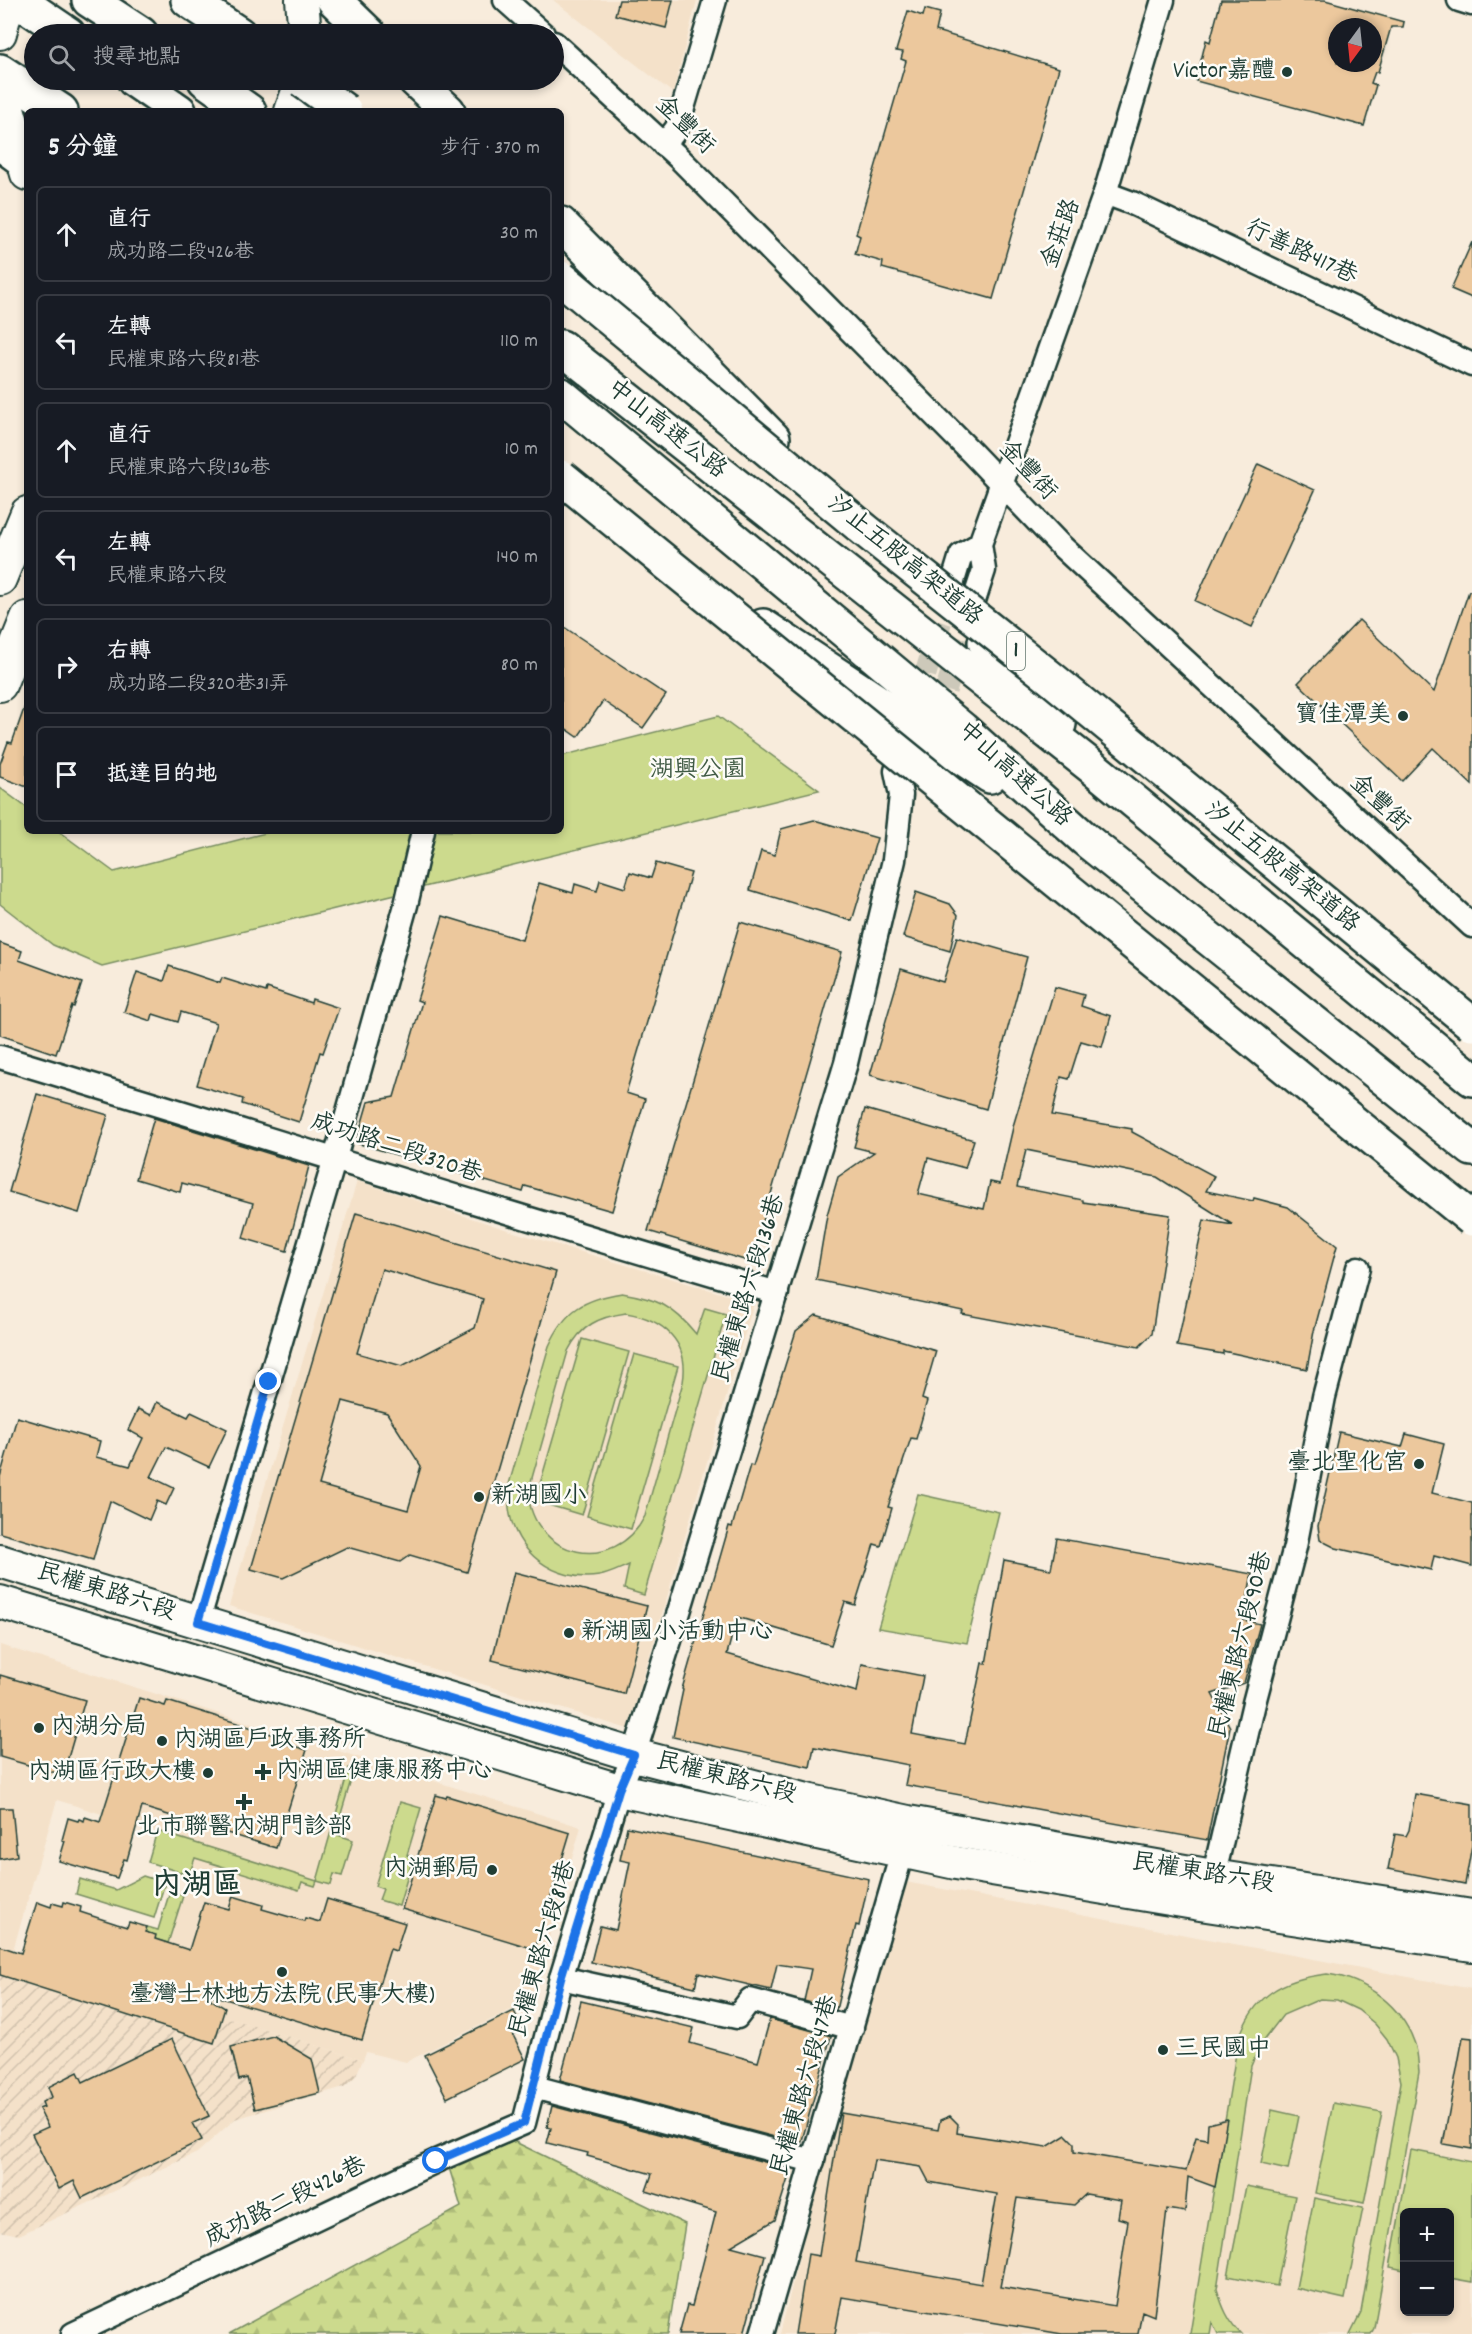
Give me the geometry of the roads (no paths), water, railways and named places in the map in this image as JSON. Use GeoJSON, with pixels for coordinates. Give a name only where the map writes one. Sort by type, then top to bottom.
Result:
{"type":"FeatureCollection","features":[{"type":"Feature","properties":{"kind":"highway"},"geometry":{"type":"LineString","coordinates":[[18,0],[53,24]]}},
{"type":"Feature","properties":{"kind":"highway"},"geometry":{"type":"LineString","coordinates":[[89,0],[126,24]]}},
{"type":"Feature","properties":{"kind":"highway"},"geometry":{"type":"LineString","coordinates":[[188,0],[223,24]]}},
{"type":"Feature","properties":{"kind":"highway"},"geometry":{"type":"LineString","coordinates":[[334,0],[359,24]]}},
{"type":"Feature","properties":{"kind":"highway"},"geometry":{"type":"LineString","coordinates":[[0,70],[24,86]]}},
{"type":"Feature","properties":{"kind":"highway"},"geometry":{"type":"LineString","coordinates":[[30,90],[57,108]]}},
{"type":"Feature","properties":{"kind":"highway"},"geometry":{"type":"LineString","coordinates":[[149,90],[175,108]]}},
{"type":"Feature","properties":{"kind":"highway"},"geometry":{"type":"LineString","coordinates":[[219,90],[245,108]]}},
{"type":"Feature","properties":{"kind":"highway"},"geometry":{"type":"LineString","coordinates":[[316,90],[341,108]]}},
{"type":"Feature","properties":{"kind":"highway"},"geometry":{"type":"LineString","coordinates":[[426,90],[445,108]]}},
{"type":"Feature","properties":{"kind":"highway"},"geometry":{"type":"LineString","coordinates":[[564,227],[908,570],[1017,672],[1095,770]]}},
{"type":"Feature","properties":{"kind":"highway","name":"汐止五股高架道路"},"geometry":{"type":"LineString","coordinates":[[564,280],[866,531],[1061,687],[1472,1024]]}},
{"type":"Feature","properties":{"kind":"highway","name":"中山高速公路"},"geometry":{"type":"LineString","coordinates":[[564,349],[1095,770],[1465,1072]]}},
{"type":"Feature","properties":{"kind":"highway","name":"中山高速公路"},"geometry":{"type":"LineString","coordinates":[[564,397],[962,729],[1086,840],[1466,1144]]}},
{"type":"Feature","properties":{"kind":"highway"},"geometry":{"type":"LineString","coordinates":[[564,479],[1472,1219]]}},
{"type":"Feature","properties":{"kind":"highway"},"geometry":{"type":"LineString","coordinates":[[564,495],[1086,840]]}},
{"type":"Feature","properties":{"kind":"main road"},"geometry":{"type":"LineString","coordinates":[[0,33],[3,18],[13,0]]}},
{"type":"Feature","properties":{"kind":"main road"},"geometry":{"type":"LineString","coordinates":[[302,0],[304,24]]}},
{"type":"Feature","properties":{"kind":"main road"},"geometry":{"type":"LineString","coordinates":[[0,81],[15,160]]}},
{"type":"Feature","properties":{"kind":"main road"},"geometry":{"type":"LineString","coordinates":[[292,108],[298,90]]}},
{"type":"Feature","properties":{"kind":"main road"},"geometry":{"type":"LineString","coordinates":[[0,579],[24,520]]}},
{"type":"Feature","properties":{"kind":"main road"},"geometry":{"type":"LineString","coordinates":[[0,686],[24,626]]}},
{"type":"Feature","properties":{"kind":"main road","name":"民權東路六段"},"geometry":{"type":"LineString","coordinates":[[0,1561],[634,1755],[811,1801],[1472,1946]]}},
{"type":"Feature","properties":{"kind":"main road","name":"民權東路六段"},"geometry":{"type":"LineString","coordinates":[[0,1602],[619,1790],[903,1853],[1210,1890],[1472,1916]]}},
{"type":"Feature","properties":{"kind":"street"},"geometry":{"type":"LineString","coordinates":[[505,0],[532,24]]}},
{"type":"Feature","properties":{"kind":"street"},"geometry":{"type":"LineString","coordinates":[[664,145],[677,128],[715,0]]}},
{"type":"Feature","properties":{"kind":"street","name":"金莊路"},"geometry":{"type":"LineString","coordinates":[[1001,483],[1105,193],[1163,0]]}},
{"type":"Feature","properties":{"kind":"street"},"geometry":{"type":"LineString","coordinates":[[1459,0],[1472,4]]}},
{"type":"Feature","properties":{"kind":"street","name":"金豐街"},"geometry":{"type":"LineString","coordinates":[[564,53],[664,145],[1059,544],[1472,926]]}},
{"type":"Feature","properties":{"kind":"street","name":"行善路417巷"},"geometry":{"type":"LineString","coordinates":[[1105,193],[1132,203],[1472,365]]}},
{"type":"Feature","properties":{"kind":"street"},"geometry":{"type":"LineString","coordinates":[[968,619],[984,570],[980,544],[1001,483]]}},
{"type":"Feature","properties":{"kind":"street"},"geometry":{"type":"LineString","coordinates":[[947,602],[961,555],[980,544]]}},
{"type":"Feature","properties":{"kind":"street","name":"民權東路六段136巷"},"geometry":{"type":"LineString","coordinates":[[619,1790],[634,1755],[846,1063],[894,860],[901,795],[896,771],[908,731]]}},
{"type":"Feature","properties":{"kind":"street"},"geometry":{"type":"LineString","coordinates":[[901,795],[918,781],[928,747]]}},
{"type":"Feature","properties":{"kind":"street"},"geometry":{"type":"LineString","coordinates":[[198,1622],[335,1158],[406,905],[422,834]]}},
{"type":"Feature","properties":{"kind":"street","name":"成功路二段320巷"},"geometry":{"type":"LineString","coordinates":[[0,1057],[777,1293]]}},
{"type":"Feature","properties":{"kind":"street","name":"民權東路六段90巷"},"geometry":{"type":"LineString","coordinates":[[1210,1890],[1254,1703],[1295,1547],[1324,1397],[1358,1268]]}},
{"type":"Feature","properties":{"kind":"street","name":"民權東路六段81巷"},"geometry":{"type":"LineString","coordinates":[[524,2123],[561,1978],[619,1790]]}},
{"type":"Feature","properties":{"kind":"street","name":"民權東路六段47巷"},"geometry":{"type":"LineString","coordinates":[[762,2334],[903,1853]]}},
{"type":"Feature","properties":{"kind":"street"},"geometry":{"type":"LineString","coordinates":[[561,1978],[737,2017],[750,2000],[852,2028]]}},
{"type":"Feature","properties":{"kind":"street"},"geometry":{"type":"LineString","coordinates":[[534,2087],[813,2161]]}},
{"type":"Feature","properties":{"kind":"street","name":"成功路二段426巷"},"geometry":{"type":"LineString","coordinates":[[73,2334],[436,2161],[524,2123]]}},
{"type":"Feature","properties":{"kind":"tunnel"},"geometry":{"type":"LineString","coordinates":[[916,706],[947,601]]}},
{"type":"Feature","properties":{"kind":"tunnel"},"geometry":{"type":"LineString","coordinates":[[936,722],[968,619]]}},
{"type":"Feature","properties":{"kind":"place","name":"Victor嘉醴"},"geometry":{"type":"Point","coordinates":[1287,72]}},
{"type":"Feature","properties":{"kind":"place","name":"寶佳潭美"},"geometry":{"type":"Point","coordinates":[1403,716]}},
{"type":"Feature","properties":{"kind":"place","name":"臺北聖化宮"},"geometry":{"type":"Point","coordinates":[1419,1464]}},
{"type":"Feature","properties":{"kind":"place","name":"新湖國小"},"geometry":{"type":"Point","coordinates":[479,1497]}},
{"type":"Feature","properties":{"kind":"place","name":"新湖國小活動中心"},"geometry":{"type":"Point","coordinates":[569,1633]}},
{"type":"Feature","properties":{"kind":"place","name":"內湖分局"},"geometry":{"type":"Point","coordinates":[39,1728]}},
{"type":"Feature","properties":{"kind":"place","name":"內湖區戶政事務所"},"geometry":{"type":"Point","coordinates":[162,1741]}},
{"type":"Feature","properties":{"kind":"place","name":"內湖區健康服務中心"},"geometry":{"type":"Point","coordinates":[263,1772]}},
{"type":"Feature","properties":{"kind":"place","name":"內湖區行政大樓"},"geometry":{"type":"Point","coordinates":[208,1773]}},
{"type":"Feature","properties":{"kind":"place","name":"北市聯醫內湖門診部"},"geometry":{"type":"Point","coordinates":[244,1802]}},
{"type":"Feature","properties":{"kind":"place","name":"內湖郵局"},"geometry":{"type":"Point","coordinates":[492,1870]}},
{"type":"Feature","properties":{"kind":"place","name":"臺灣士林地方法院 (民事大樓)"},"geometry":{"type":"Point","coordinates":[282,1972]}},
{"type":"Feature","properties":{"kind":"place","name":"三民國中"},"geometry":{"type":"Point","coordinates":[1163,2050]}},
{"type":"Feature","properties":{"kind":"district","name":"內湖區"},"geometry":{"type":"Point","coordinates":[197,1887]}},
{"type":"Feature","properties":{"kind":"park label","name":"湖興公園"},"geometry":{"type":"Point","coordinates":[698,771]}}]}
